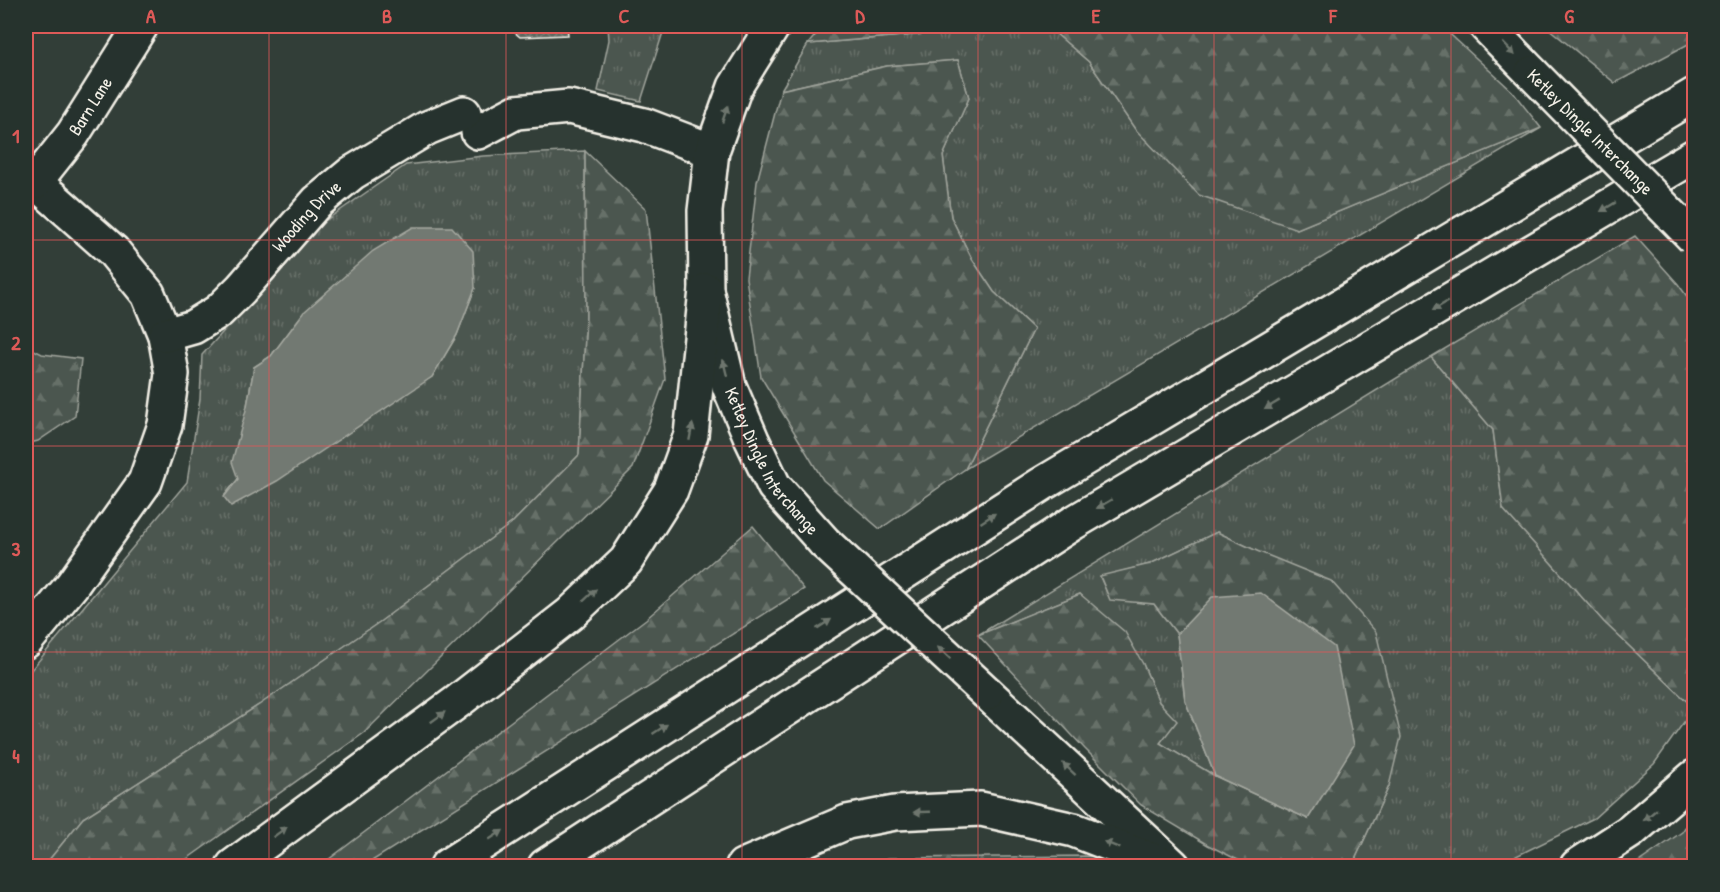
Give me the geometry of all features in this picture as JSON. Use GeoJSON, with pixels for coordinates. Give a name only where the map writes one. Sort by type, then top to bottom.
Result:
{"type":"FeatureCollection","features":[{"type":"Feature","properties":{"kind":"main road","name":"Barn Lane"},"geometry":{"type":"LineString","coordinates":[[30,178],[73,134],[141,26]]}},
{"type":"Feature","properties":{"kind":"main road","name":"Ketley Dingle Interchange"},"geometry":{"type":"LineString","coordinates":[[773,26],[735,87],[712,151],[705,211],[706,290],[729,386],[752,440],[774,486],[825,543],[1173,867]]}},
{"type":"Feature","properties":{"kind":"main road","name":"Ketley Dingle Interchange"},"geometry":{"type":"LineString","coordinates":[[1485,26],[1695,238]]}},
{"type":"Feature","properties":{"kind":"main road"},"geometry":{"type":"LineString","coordinates":[[447,867],[1042,484],[1695,95]]}},
{"type":"Feature","properties":{"kind":"main road","name":"Wooding Drive"},"geometry":{"type":"LineString","coordinates":[[165,335],[193,327],[219,311],[317,202],[352,173],[427,128],[471,123],[516,112],[569,107],[644,125],[712,151]]}},
{"type":"Feature","properties":{"kind":"main road"},"geometry":{"type":"LineString","coordinates":[[545,867],[1073,523],[1695,156]]}},
{"type":"Feature","properties":{"kind":"main road"},"geometry":{"type":"LineString","coordinates":[[26,641],[72,585],[145,482],[165,425],[172,374],[165,335],[148,294],[113,251],[30,178]]}},
{"type":"Feature","properties":{"kind":"main road"},"geometry":{"type":"LineString","coordinates":[[233,867],[457,702],[570,614],[626,561],[671,490],[691,435],[706,290]]}},
{"type":"Feature","properties":{"kind":"main road"},"geometry":{"type":"LineString","coordinates":[[1577,867],[1631,831],[1695,777]]}},
{"type":"Feature","properties":{"kind":"main road"},"geometry":{"type":"LineString","coordinates":[[743,867],[847,822],[895,813],[981,810],[1074,830],[1167,867]]}},
{"type":"Feature","properties":{"kind":"green space"},"geometry":{"type":"Polygon","coordinates":[[[608,26],[665,26],[641,101],[598,91],[609,40],[608,26]]]}},
{"type":"Feature","properties":{"kind":"green space"},"geometry":{"type":"Polygon","coordinates":[[[823,26],[1019,26],[808,44],[823,26]]]}},
{"type":"Feature","properties":{"kind":"green space"},"geometry":{"type":"Polygon","coordinates":[[[1019,26],[1047,26],[1089,62],[1135,129],[1297,229],[1541,128],[965,469],[1034,329],[994,292],[972,259],[951,217],[943,156],[969,98],[958,60],[887,66],[781,90],[808,44],[1019,26]]]}},
{"type":"Feature","properties":{"kind":"green space"},"geometry":{"type":"Polygon","coordinates":[[[1047,26],[1441,26],[1512,91],[1541,128],[1297,229],[1199,195],[1135,129],[1089,62],[1047,26]]]}},
{"type":"Feature","properties":{"kind":"green space"},"geometry":{"type":"Polygon","coordinates":[[[1553,26],[1694,26],[1694,41],[1615,83],[1548,28],[1553,26]]]}},
{"type":"Feature","properties":{"kind":"green space"},"geometry":{"type":"Polygon","coordinates":[[[958,60],[969,98],[943,156],[951,217],[972,259],[994,292],[1034,329],[965,469],[880,529],[823,480],[761,377],[746,278],[757,182],[781,90],[887,66],[958,60]]]}},
{"type":"Feature","properties":{"kind":"green space"},"geometry":{"type":"Polygon","coordinates":[[[585,151],[586,317],[579,455],[513,522],[381,621],[259,705],[83,818],[44,866],[26,866],[26,676],[187,482],[200,399],[202,355],[322,223],[406,165],[483,156],[585,151]],[[475,288],[304,312],[271,356],[254,367],[238,479],[224,496],[432,377],[457,335],[475,288]]]}},
{"type":"Feature","properties":{"kind":"green space"},"geometry":{"type":"Polygon","coordinates":[[[585,151],[646,209],[665,379],[633,468],[364,733],[177,866],[44,866],[83,818],[259,705],[381,621],[513,522],[579,455],[586,317],[585,151]]]}},
{"type":"Feature","properties":{"kind":"green space"},"geometry":{"type":"Polygon","coordinates":[[[1635,236],[1678,284],[1694,306],[1694,708],[1604,622],[1503,509],[1493,430],[1431,357],[1635,236]]]}},
{"type":"Feature","properties":{"kind":"green space"},"geometry":{"type":"Polygon","coordinates":[[[26,346],[42,354],[81,359],[75,416],[38,441],[26,444],[26,346]]]}},
{"type":"Feature","properties":{"kind":"green space"},"geometry":{"type":"Polygon","coordinates":[[[1431,357],[1493,430],[1503,509],[1604,622],[1694,708],[1654,764],[1594,818],[1504,862],[1487,866],[1352,866],[1389,786],[1257,551],[1217,532],[1150,564],[1100,577],[1110,599],[1154,604],[1177,634],[1185,700],[1215,776],[1160,743],[1176,721],[1159,702],[1143,664],[1080,594],[978,635],[1431,357]]]}},
{"type":"Feature","properties":{"kind":"green space"},"geometry":{"type":"Polygon","coordinates":[[[753,526],[804,589],[364,866],[320,866],[646,619],[753,526]]]}},
{"type":"Feature","properties":{"kind":"green space"},"geometry":{"type":"Polygon","coordinates":[[[1217,532],[1331,581],[1376,632],[1401,737],[1389,786],[1352,866],[1250,866],[1208,845],[1141,805],[978,635],[1080,594],[1125,632],[1143,664],[1159,702],[1177,721],[1160,743],[1215,776],[1308,819],[1212,598],[1177,634],[1154,604],[1110,600],[1100,576],[1150,564],[1217,532]]]}},
{"type":"Feature","properties":{"kind":"green space"},"geometry":{"type":"Polygon","coordinates":[[[1694,814],[1694,866],[1633,866],[1682,832],[1694,814]]]}},
{"type":"Feature","properties":{"kind":"green space"},"geometry":{"type":"Polygon","coordinates":[[[1093,856],[1111,866],[872,866],[888,858],[1093,856]]]}},
{"type":"Feature","properties":{"kind":"shaded area"},"geometry":{"type":"Polygon","coordinates":[[[413,227],[452,227],[473,251],[475,288],[457,335],[432,377],[277,481],[231,506],[224,497],[238,479],[232,462],[247,406],[254,367],[271,356],[304,312],[373,251],[413,227]]]}},
{"type":"Feature","properties":{"kind":"shaded area"},"geometry":{"type":"Polygon","coordinates":[[[1261,593],[1334,647],[1354,745],[1308,819],[1215,776],[1185,700],[1177,634],[1212,597],[1261,593]]]}},
{"type":"Feature","properties":{"kind":"building"},"geometry":{"type":"Polygon","coordinates":[[[507,26],[567,26],[568,35],[520,37],[507,26]]]}}]}
